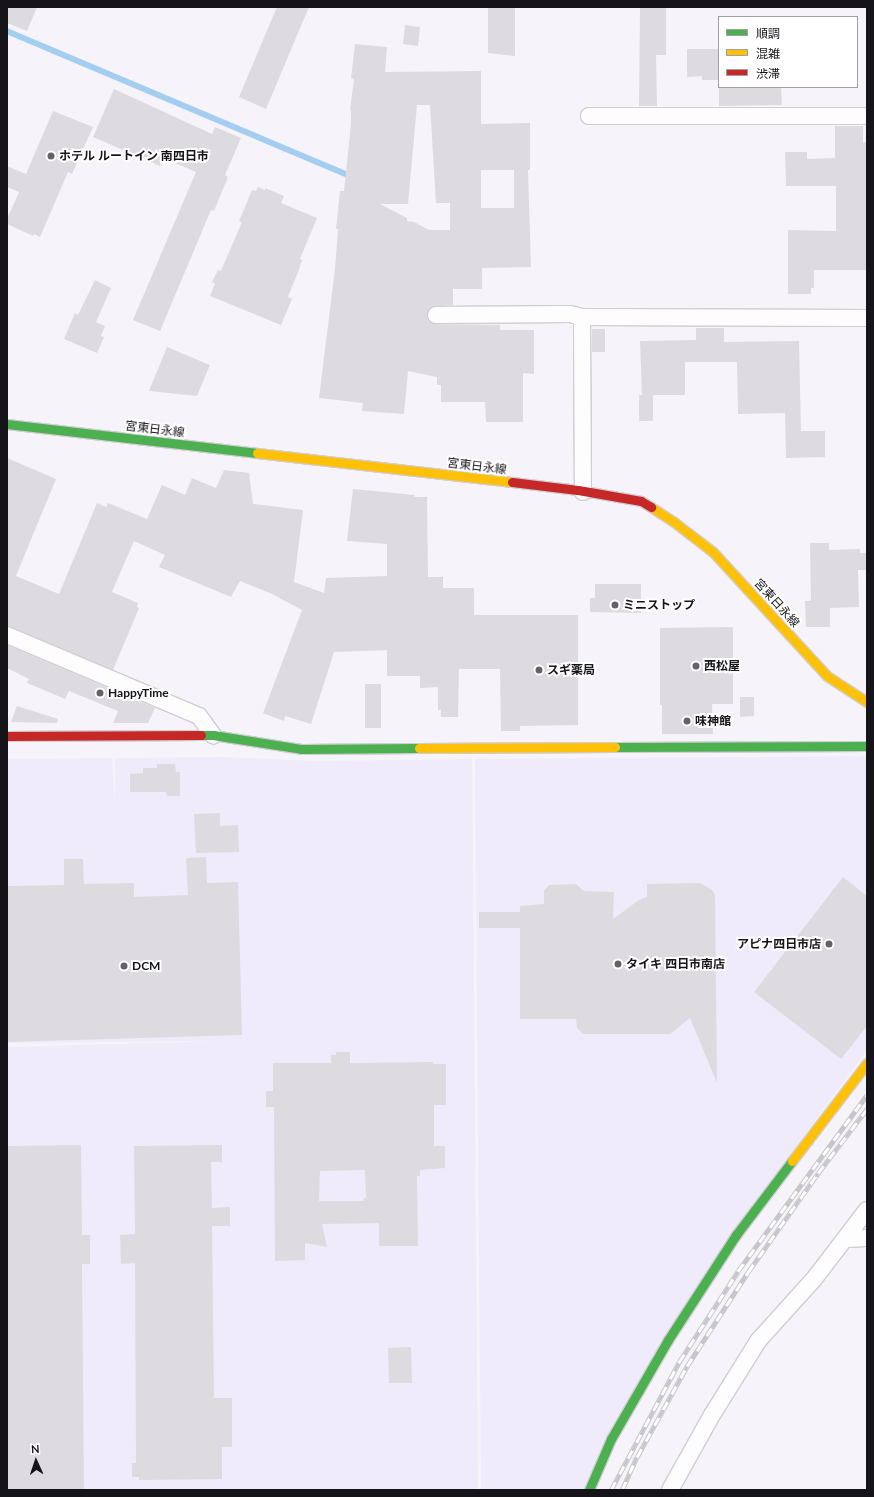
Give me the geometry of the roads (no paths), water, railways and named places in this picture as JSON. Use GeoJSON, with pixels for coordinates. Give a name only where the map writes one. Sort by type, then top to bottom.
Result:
{"type":"FeatureCollection","features":[{"type":"Feature","properties":{"kind":"street"},"geometry":{"type":"LineString","coordinates":[[589,116],[867,116]]}},
{"type":"Feature","properties":{"kind":"street"},"geometry":{"type":"LineString","coordinates":[[436,315],[570,314],[582,317],[867,318]]}},
{"type":"Feature","properties":{"kind":"street"},"geometry":{"type":"LineString","coordinates":[[582,317],[583,492]]}},
{"type":"Feature","properties":{"kind":"street","name":"宮東日永線"},"geometry":{"type":"LineString","coordinates":[[7,424],[583,492],[641,502],[674,522],[713,552],[827,676],[867,702]]}},
{"type":"Feature","properties":{"kind":"street"},"geometry":{"type":"LineString","coordinates":[[7,635],[200,716],[213,735]]}},
{"type":"Feature","properties":{"kind":"street"},"geometry":{"type":"LineString","coordinates":[[7,736],[213,735],[301,749],[867,746]]}},
{"type":"Feature","properties":{"kind":"street"},"geometry":{"type":"LineString","coordinates":[[589,1490],[611,1439],[637,1393],[668,1340],[736,1235],[867,1063]]}},
{"type":"Feature","properties":{"kind":"street"},"geometry":{"type":"LineString","coordinates":[[670,1490],[712,1415],[758,1341],[814,1279],[867,1210]]}},
{"type":"Feature","properties":{"kind":"street"},"geometry":{"type":"LineString","coordinates":[[846,1239],[867,1238]]}},
{"type":"Feature","properties":{"kind":"waterway"},"geometry":{"type":"LineString","coordinates":[[7,31],[352,177]]}},
{"type":"Feature","properties":{"kind":"railway"},"geometry":{"type":"LineString","coordinates":[[611,1490],[679,1362],[738,1271],[867,1095]]}},
{"type":"Feature","properties":{"kind":"railway"},"geometry":{"type":"LineString","coordinates":[[622,1490],[637,1457],[687,1366],[748,1272],[818,1173],[867,1109]]}},
{"type":"Feature","properties":{"kind":"place","name":"ホテル ルートイン 南四日市"},"geometry":{"type":"Point","coordinates":[51,156]}},
{"type":"Feature","properties":{"kind":"place","name":"ミニストップ"},"geometry":{"type":"Point","coordinates":[615,605]}},
{"type":"Feature","properties":{"kind":"place","name":"西松屋"},"geometry":{"type":"Point","coordinates":[696,666]}},
{"type":"Feature","properties":{"kind":"place","name":"スギ薬局"},"geometry":{"type":"Point","coordinates":[539,670]}},
{"type":"Feature","properties":{"kind":"place","name":"HappyTime"},"geometry":{"type":"Point","coordinates":[100,693]}},
{"type":"Feature","properties":{"kind":"place","name":"味神館"},"geometry":{"type":"Point","coordinates":[687,721]}},
{"type":"Feature","properties":{"kind":"place","name":"アピナ四日市店"},"geometry":{"type":"Point","coordinates":[829,944]}},
{"type":"Feature","properties":{"kind":"place","name":"タイキ 四日市南店"},"geometry":{"type":"Point","coordinates":[618,964]}},
{"type":"Feature","properties":{"kind":"place","name":"DCM"},"geometry":{"type":"Point","coordinates":[124,966]}}]}
